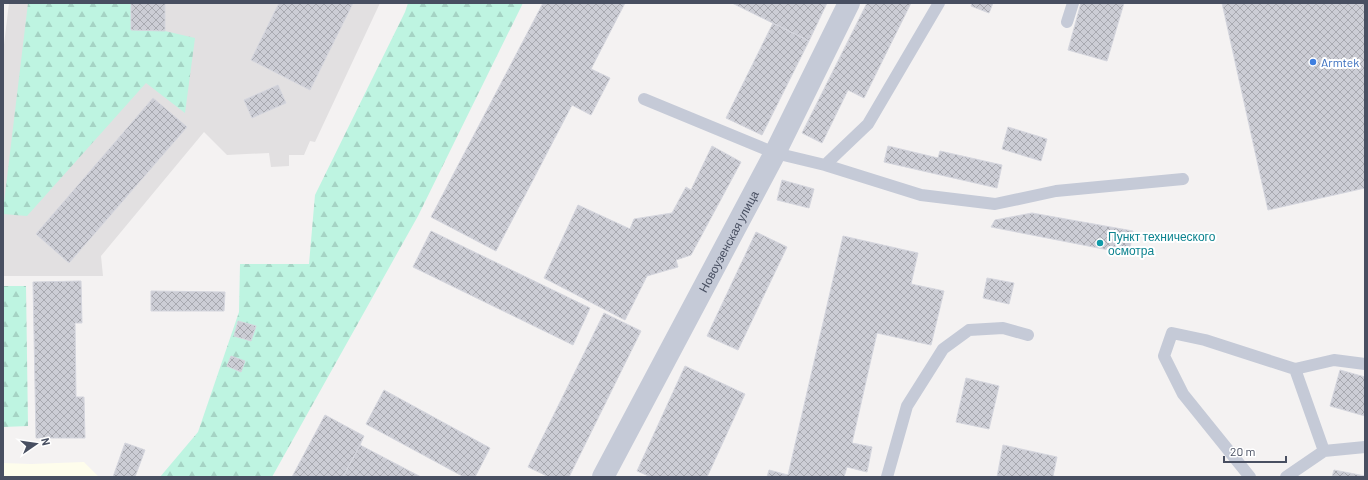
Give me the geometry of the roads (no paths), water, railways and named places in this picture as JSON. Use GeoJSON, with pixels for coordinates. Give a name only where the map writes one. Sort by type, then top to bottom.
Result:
{"type":"FeatureCollection","features":[{"type":"Feature","properties":{"kind":"street","name":"Новоузенская улица"},"geometry":{"type":"LineString","coordinates":[[603,477],[775,154],[849,3]]}},
{"type":"Feature","properties":{"kind":"lane"},"geometry":{"type":"LineString","coordinates":[[824,165],[868,124],[939,3]]}},
{"type":"Feature","properties":{"kind":"lane"},"geometry":{"type":"LineString","coordinates":[[1067,22],[1073,3]]}},
{"type":"Feature","properties":{"kind":"lane"},"geometry":{"type":"LineString","coordinates":[[644,99],[775,154],[824,165],[921,195],[995,204],[1056,192],[1183,179]]}},
{"type":"Feature","properties":{"kind":"lane"},"geometry":{"type":"LineString","coordinates":[[887,477],[907,406],[943,349],[969,330],[1003,328],[1028,335]]}},
{"type":"Feature","properties":{"kind":"lane"},"geometry":{"type":"LineString","coordinates":[[1250,477],[1183,394],[1164,356],[1172,333],[1205,340],[1295,369],[1334,360],[1365,364]]}},
{"type":"Feature","properties":{"kind":"lane"},"geometry":{"type":"LineString","coordinates":[[1295,369],[1324,451]]}},
{"type":"Feature","properties":{"kind":"lane"},"geometry":{"type":"LineString","coordinates":[[1286,477],[1324,451],[1365,447]]}},
{"type":"Feature","properties":{"kind":"place","name":"Armtek"},"geometry":{"type":"Point","coordinates":[1313,62]}},
{"type":"Feature","properties":{"kind":"place","name":"Пункт технического осмотра"},"geometry":{"type":"Point","coordinates":[1100,243]}}]}
